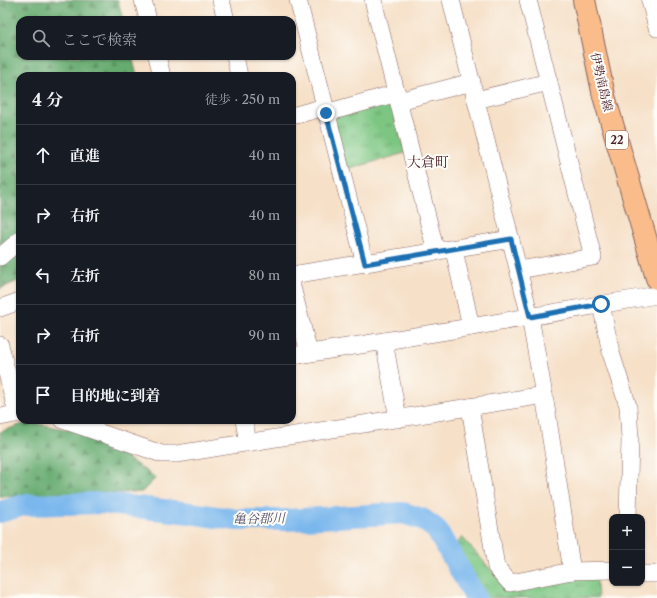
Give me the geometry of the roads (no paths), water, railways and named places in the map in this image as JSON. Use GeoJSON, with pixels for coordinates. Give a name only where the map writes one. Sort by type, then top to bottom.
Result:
{"type":"FeatureCollection","features":[{"type":"Feature","properties":{"kind":"main road","name":"伊勢南島線"},"geometry":{"type":"LineString","coordinates":[[584,0],[604,96],[657,278]]}},
{"type":"Feature","properties":{"kind":"street"},"geometry":{"type":"LineString","coordinates":[[143,0],[147,16]]}},
{"type":"Feature","properties":{"kind":"street"},"geometry":{"type":"LineString","coordinates":[[221,0],[225,16]]}},
{"type":"Feature","properties":{"kind":"street"},"geometry":{"type":"LineString","coordinates":[[298,0],[365,264]]}},
{"type":"Feature","properties":{"kind":"street"},"geometry":{"type":"LineString","coordinates":[[373,0],[436,252]]}},
{"type":"Feature","properties":{"kind":"street"},"geometry":{"type":"LineString","coordinates":[[451,0],[530,317],[572,571]]}},
{"type":"Feature","properties":{"kind":"street"},"geometry":{"type":"LineString","coordinates":[[519,270],[593,257],[528,0]]}},
{"type":"Feature","properties":{"kind":"street"},"geometry":{"type":"LineString","coordinates":[[650,0],[657,28]]}},
{"type":"Feature","properties":{"kind":"street"},"geometry":{"type":"LineString","coordinates":[[158,60],[161,72]]}},
{"type":"Feature","properties":{"kind":"street"},"geometry":{"type":"LineString","coordinates":[[235,60],[238,72]]}},
{"type":"Feature","properties":{"kind":"street"},"geometry":{"type":"LineString","coordinates":[[296,115],[472,82]]}},
{"type":"Feature","properties":{"kind":"street"},"geometry":{"type":"LineString","coordinates":[[476,100],[549,82]]}},
{"type":"Feature","properties":{"kind":"street"},"geometry":{"type":"LineString","coordinates":[[296,274],[454,250],[511,239]]}},
{"type":"Feature","properties":{"kind":"street"},"geometry":{"type":"LineString","coordinates":[[0,257],[16,243]]}},
{"type":"Feature","properties":{"kind":"street"},"geometry":{"type":"LineString","coordinates":[[454,250],[471,327]]}},
{"type":"Feature","properties":{"kind":"street"},"geometry":{"type":"LineString","coordinates":[[296,355],[657,295]]}},
{"type":"Feature","properties":{"kind":"street"},"geometry":{"type":"LineString","coordinates":[[0,308],[16,302]]}},
{"type":"Feature","properties":{"kind":"street"},"geometry":{"type":"LineString","coordinates":[[296,303],[309,353]]}},
{"type":"Feature","properties":{"kind":"street"},"geometry":{"type":"LineString","coordinates":[[601,304],[611,353],[628,406],[630,439],[628,514]]}},
{"type":"Feature","properties":{"kind":"street"},"geometry":{"type":"LineString","coordinates":[[384,341],[398,419]]}},
{"type":"Feature","properties":{"kind":"street"},"geometry":{"type":"LineString","coordinates":[[0,345],[16,405]]}},
{"type":"Feature","properties":{"kind":"street"},"geometry":{"type":"LineString","coordinates":[[84,424],[94,426],[162,454],[177,454],[544,395]]}},
{"type":"Feature","properties":{"kind":"street"},"geometry":{"type":"LineString","coordinates":[[470,408],[496,567],[510,583],[572,571],[609,570]]}},
{"type":"Feature","properties":{"kind":"street"},"geometry":{"type":"LineString","coordinates":[[0,417],[16,413]]}},
{"type":"Feature","properties":{"kind":"street"},"geometry":{"type":"LineString","coordinates":[[245,424],[248,443]]}},
{"type":"Feature","properties":{"kind":"street"},"geometry":{"type":"LineString","coordinates":[[645,574],[657,574]]}},
{"type":"Feature","properties":{"kind":"waterway","name":"亀谷郡川"},"geometry":{"type":"LineString","coordinates":[[0,512],[24,505],[101,503],[237,520],[287,520],[403,513],[422,519],[436,529],[476,598]]}},
{"type":"Feature","properties":{"kind":"district","name":"大倉町"},"geometry":{"type":"Point","coordinates":[428,162]}}]}
